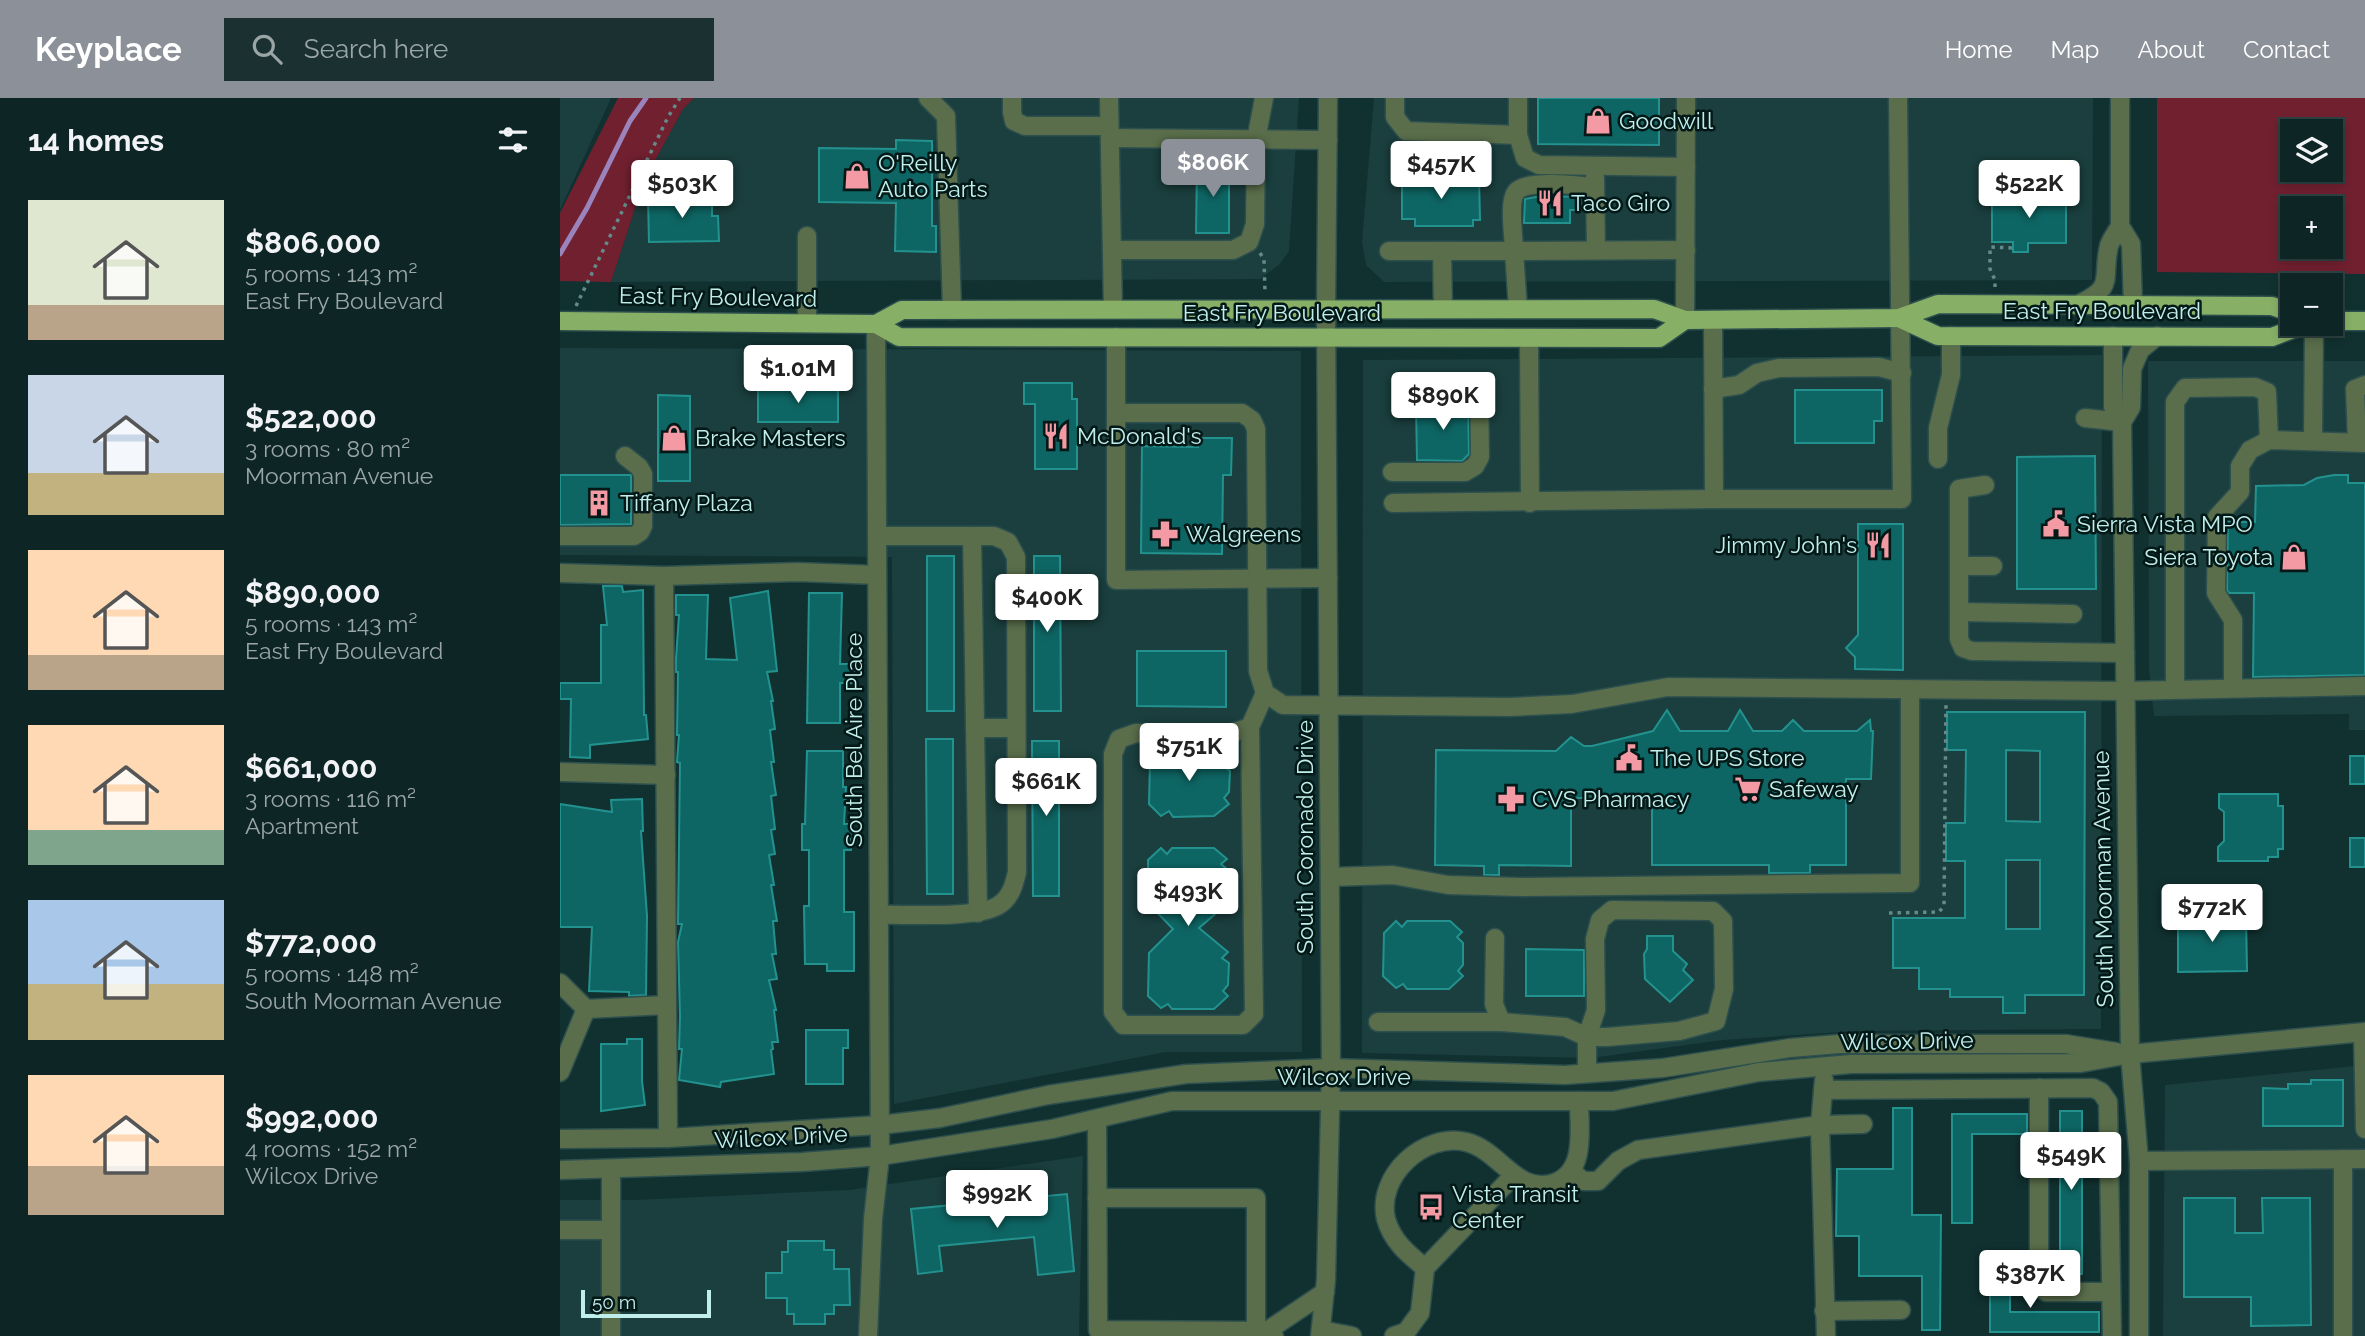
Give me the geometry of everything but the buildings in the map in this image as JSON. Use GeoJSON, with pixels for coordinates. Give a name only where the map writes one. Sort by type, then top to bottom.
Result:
{"type":"FeatureCollection","features":[{"type":"Feature","properties":{"kind":"main road","name":"East Fry Boulevard"},"geometry":{"type":"LineString","coordinates":[[876,324],[902,310],[1654,309],[1685,320],[1713,320],[1899,318],[1938,304],[2272,306],[2280,309]]}},
{"type":"Feature","properties":{"kind":"main road","name":"East Fry Boulevard"},"geometry":{"type":"LineString","coordinates":[[1899,318],[1938,336],[2272,337],[2280,334]]}},
{"type":"Feature","properties":{"kind":"main road","name":"East Fry Boulevard"},"geometry":{"type":"LineString","coordinates":[[564,320],[876,324],[899,337],[1326,338],[1659,338],[1685,320]]}},
{"type":"Feature","properties":{"kind":"main road"},"geometry":{"type":"LineString","coordinates":[[2343,321],[2365,321]]}},
{"type":"Feature","properties":{"kind":"street"},"geometry":{"type":"LineString","coordinates":[[928,98],[946,116],[952,310]]}},
{"type":"Feature","properties":{"kind":"street"},"geometry":{"type":"LineString","coordinates":[[1012,98],[1014,121],[1025,126],[1256,140],[1328,140]]}},
{"type":"Feature","properties":{"kind":"street"},"geometry":{"type":"LineString","coordinates":[[1109,98],[1114,309]]}},
{"type":"Feature","properties":{"kind":"street"},"geometry":{"type":"LineString","coordinates":[[1112,250],[1233,250],[1249,242],[1255,224],[1256,140],[1264,98]]}},
{"type":"Feature","properties":{"kind":"street","name":"South Coronado Drive"},"geometry":{"type":"LineString","coordinates":[[1320,1333],[1325,1292],[1331,1102],[1326,338],[1328,98]]}},
{"type":"Feature","properties":{"kind":"street"},"geometry":{"type":"LineString","coordinates":[[1395,98],[1395,117],[1406,131],[1518,135]]}},
{"type":"Feature","properties":{"kind":"street"},"geometry":{"type":"LineString","coordinates":[[1518,98],[1518,135],[1525,158],[1539,165],[1686,167]]}},
{"type":"Feature","properties":{"kind":"street"},"geometry":{"type":"LineString","coordinates":[[1685,320],[1686,98]]}},
{"type":"Feature","properties":{"kind":"street"},"geometry":{"type":"LineString","coordinates":[[1393,503],[1902,499],[1898,98]]}},
{"type":"Feature","properties":{"kind":"street"},"geometry":{"type":"LineString","coordinates":[[2120,98],[2120,226],[2131,244],[2133,305]]}},
{"type":"Feature","properties":{"kind":"street"},"geometry":{"type":"LineString","coordinates":[[1595,166],[1596,250]]}},
{"type":"Feature","properties":{"kind":"street"},"geometry":{"type":"LineString","coordinates":[[1518,309],[1514,251],[1515,192],[1523,186],[1576,185],[1595,188]]}},
{"type":"Feature","properties":{"kind":"street"},"geometry":{"type":"LineString","coordinates":[[2077,304],[2090,299],[2104,286],[2108,276],[2109,244],[2120,226]]}},
{"type":"Feature","properties":{"kind":"street"},"geometry":{"type":"LineString","coordinates":[[807,236],[807,322]]}},
{"type":"Feature","properties":{"kind":"street"},"geometry":{"type":"LineString","coordinates":[[1389,251],[1686,250]]}},
{"type":"Feature","properties":{"kind":"street"},"geometry":{"type":"LineString","coordinates":[[1442,251],[1443,309]]}},
{"type":"Feature","properties":{"kind":"street"},"geometry":{"type":"LineString","coordinates":[[1713,320],[1714,499]]}},
{"type":"Feature","properties":{"kind":"street","name":"South Bel Aire Place"},"geometry":{"type":"LineString","coordinates":[[868,1336],[873,1219],[880,1156],[876,324]]}},
{"type":"Feature","properties":{"kind":"street"},"geometry":{"type":"LineString","coordinates":[[1938,459],[1938,428],[1951,375],[1951,336]]}},
{"type":"Feature","properties":{"kind":"street","name":"South Moorman Avenue"},"geometry":{"type":"LineString","coordinates":[[2113,336],[2113,407],[2122,422],[2130,1054],[2139,1161],[2139,1336]]}},
{"type":"Feature","properties":{"kind":"street","name":"South Moorman Avenue"},"geometry":{"type":"LineString","coordinates":[[2122,422],[2132,407],[2132,369],[2140,350],[2157,336]]}},
{"type":"Feature","properties":{"kind":"street"},"geometry":{"type":"LineString","coordinates":[[2313,441],[2314,336]]}},
{"type":"Feature","properties":{"kind":"street"},"geometry":{"type":"LineString","coordinates":[[1116,337],[1116,580],[1328,578]]}},
{"type":"Feature","properties":{"kind":"street"},"geometry":{"type":"LineString","coordinates":[[1529,338],[1530,503]]}},
{"type":"Feature","properties":{"kind":"street"},"geometry":{"type":"LineString","coordinates":[[1713,389],[1739,385],[1757,373],[1779,368],[1880,367],[1902,373]]}},
{"type":"Feature","properties":{"kind":"street"},"geometry":{"type":"LineString","coordinates":[[2233,688],[2233,620],[2216,593],[2217,517],[2239,492],[2239,466],[2250,450],[2269,440],[2361,443],[2355,389],[2365,385]]}},
{"type":"Feature","properties":{"kind":"street"},"geometry":{"type":"LineString","coordinates":[[2175,689],[2175,402],[2185,388],[2255,387],[2267,392],[2269,440]]}},
{"type":"Feature","properties":{"kind":"street"},"geometry":{"type":"LineString","coordinates":[[1392,472],[1465,471],[1475,466],[1480,457],[1479,389]]}},
{"type":"Feature","properties":{"kind":"street"},"geometry":{"type":"LineString","coordinates":[[1117,413],[1242,413],[1252,420],[1256,429],[1258,671],[1265,693],[1283,705],[1510,707],[1572,704],[1668,687],[2125,691],[2365,686]]}},
{"type":"Feature","properties":{"kind":"street"},"geometry":{"type":"LineString","coordinates":[[2085,418],[2122,422]]}},
{"type":"Feature","properties":{"kind":"street"},"geometry":{"type":"LineString","coordinates":[[560,536],[634,536],[640,533],[643,526],[643,474],[639,467],[625,456]]}},
{"type":"Feature","properties":{"kind":"street"},"geometry":{"type":"LineString","coordinates":[[1985,485],[1959,489],[1959,639],[1963,648],[1972,651],[2125,653]]}},
{"type":"Feature","properties":{"kind":"street"},"geometry":{"type":"LineString","coordinates":[[877,536],[994,536],[1008,542],[1016,557],[1017,872],[1012,892],[999,906],[978,913],[879,915]]}},
{"type":"Feature","properties":{"kind":"street"},"geometry":{"type":"LineString","coordinates":[[972,536],[978,913]]}},
{"type":"Feature","properties":{"kind":"street"},"geometry":{"type":"LineString","coordinates":[[1959,566],[1993,566]]}},
{"type":"Feature","properties":{"kind":"street"},"geometry":{"type":"LineString","coordinates":[[560,573],[664,576],[798,572],[877,575]]}},
{"type":"Feature","properties":{"kind":"street"},"geometry":{"type":"LineString","coordinates":[[664,576],[668,1138]]}},
{"type":"Feature","properties":{"kind":"street"},"geometry":{"type":"LineString","coordinates":[[1959,612],[2073,614]]}},
{"type":"Feature","properties":{"kind":"street"},"geometry":{"type":"LineString","coordinates":[[1330,877],[1393,875],[1448,885],[1520,887],[1910,883],[1910,689]]}},
{"type":"Feature","properties":{"kind":"street"},"geometry":{"type":"LineString","coordinates":[[1250,727],[1229,734],[1136,733],[1119,739],[1114,754],[1114,1012],[1123,1026],[1243,1025],[1254,1014],[1250,727],[1265,693]]}},
{"type":"Feature","properties":{"kind":"street"},"geometry":{"type":"LineString","coordinates":[[975,728],[1016,728]]}},
{"type":"Feature","properties":{"kind":"street"},"geometry":{"type":"LineString","coordinates":[[560,772],[666,775]]}},
{"type":"Feature","properties":{"kind":"street"},"geometry":{"type":"LineString","coordinates":[[1378,1022],[1501,1022],[1565,1027],[1587,1037],[1607,1038],[1679,1031],[1716,1021],[1724,989],[1723,921],[1713,911],[1612,910],[1600,920],[1595,939],[1596,1010],[1587,1037],[1587,1073]]}},
{"type":"Feature","properties":{"kind":"street"},"geometry":{"type":"LineString","coordinates":[[1495,938],[1494,1004],[1501,1022]]}},
{"type":"Feature","properties":{"kind":"street"},"geometry":{"type":"LineString","coordinates":[[560,983],[586,1009],[667,1005]]}},
{"type":"Feature","properties":{"kind":"street"},"geometry":{"type":"LineString","coordinates":[[560,1072],[586,1009]]}},
{"type":"Feature","properties":{"kind":"street"},"geometry":{"type":"LineString","coordinates":[[2364,1032],[2365,1129]]}},
{"type":"Feature","properties":{"kind":"street","name":"Wilcox Drive"},"geometry":{"type":"LineString","coordinates":[[560,1170],[802,1162],[880,1156],[1052,1129],[1172,1101],[1613,1101],[1759,1072],[1851,1064],[2081,1063],[2130,1054],[2364,1032]]}},
{"type":"Feature","properties":{"kind":"street","name":"Wilcox Drive"},"geometry":{"type":"LineString","coordinates":[[560,1139],[668,1138],[880,1125],[940,1118],[1048,1095],[1186,1074],[1331,1068],[1565,1075],[1663,1068],[1825,1045],[2066,1044],[2130,1054]]}},
{"type":"Feature","properties":{"kind":"street"},"geometry":{"type":"LineString","coordinates":[[1825,1045],[1820,1125],[1826,1336]]}},
{"type":"Feature","properties":{"kind":"street"},"geometry":{"type":"LineString","coordinates":[[1823,1090],[2093,1087],[2101,1091],[2108,1102],[2112,1336]]}},
{"type":"Feature","properties":{"kind":"street"},"geometry":{"type":"LineString","coordinates":[[2039,1088],[2039,1285],[2046,1292],[2111,1292]]}},
{"type":"Feature","properties":{"kind":"street"},"geometry":{"type":"LineString","coordinates":[[1425,1268],[1401,1247],[1388,1226],[1385,1198],[1387,1187],[1397,1170],[1423,1149],[1440,1143],[1462,1141],[1479,1145],[1494,1155],[1513,1176],[1524,1181],[1553,1184],[1571,1171],[1579,1150],[1579,1101]]}},
{"type":"Feature","properties":{"kind":"street"},"geometry":{"type":"LineString","coordinates":[[1097,1119],[1098,1330],[1266,1333],[1325,1292]]}},
{"type":"Feature","properties":{"kind":"street"},"geometry":{"type":"LineString","coordinates":[[1571,1171],[1583,1181],[1598,1181],[1618,1161],[1639,1150],[1820,1125],[1863,1124]]}},
{"type":"Feature","properties":{"kind":"street"},"geometry":{"type":"LineString","coordinates":[[2343,1159],[2343,1336]]}},
{"type":"Feature","properties":{"kind":"street"},"geometry":{"type":"LineString","coordinates":[[2139,1161],[2365,1159]]}},
{"type":"Feature","properties":{"kind":"street"},"geometry":{"type":"LineString","coordinates":[[611,1168],[611,1336]]}},
{"type":"Feature","properties":{"kind":"street"},"geometry":{"type":"LineString","coordinates":[[1394,1336],[1406,1332],[1420,1313],[1425,1268],[1513,1176]]}},
{"type":"Feature","properties":{"kind":"street"},"geometry":{"type":"LineString","coordinates":[[1097,1198],[1256,1198],[1266,1333]]}},
{"type":"Feature","properties":{"kind":"street"},"geometry":{"type":"LineString","coordinates":[[560,1230],[611,1230]]}},
{"type":"Feature","properties":{"kind":"street"},"geometry":{"type":"LineString","coordinates":[[1824,1311],[1901,1310]]}},
{"type":"Feature","properties":{"kind":"street"},"geometry":{"type":"LineString","coordinates":[[1320,1333],[1352,1336]]}},
{"type":"Feature","properties":{"kind":"path"},"geometry":{"type":"LineString","coordinates":[[564,320],[680,98]]}},
{"type":"Feature","properties":{"kind":"path"},"geometry":{"type":"LineString","coordinates":[[1995,292],[1995,280],[1990,269],[1990,247],[2013,248]]}},
{"type":"Feature","properties":{"kind":"path"},"geometry":{"type":"LineString","coordinates":[[1260,253],[1264,259],[1265,292]]}},
{"type":"Feature","properties":{"kind":"path"},"geometry":{"type":"LineString","coordinates":[[1889,913],[1938,912],[1944,906],[1946,689]]}},
{"type":"Feature","properties":{"kind":"shaded area"},"geometry":{"type":"Polygon","coordinates":[[[560,98],[611,98],[560,210],[560,98]]]}},
{"type":"Feature","properties":{"kind":"shaded area"},"geometry":{"type":"Polygon","coordinates":[[[618,98],[694,98],[683,109],[644,181],[611,282],[560,281],[560,213],[618,98]]]}},
{"type":"Feature","properties":{"kind":"shaded area"},"geometry":{"type":"Polygon","coordinates":[[[694,98],[1299,98],[1289,251],[1280,264],[1260,279],[611,282],[644,181],[683,109],[694,98]]]}},
{"type":"Feature","properties":{"kind":"shaded area"},"geometry":{"type":"Polygon","coordinates":[[[1374,98],[2093,98],[2092,280],[1384,282],[1366,265],[1362,242],[1374,98]]]}},
{"type":"Feature","properties":{"kind":"shaded area"},"geometry":{"type":"Polygon","coordinates":[[[2157,98],[2365,98],[2365,274],[2157,272],[2157,98]]]}},
{"type":"Feature","properties":{"kind":"shaded area"},"geometry":{"type":"Polygon","coordinates":[[[560,348],[1301,351],[1302,1052],[1166,1052],[894,1104],[892,557],[560,555],[560,348]]]}},
{"type":"Feature","properties":{"kind":"shaded area"},"geometry":{"type":"Polygon","coordinates":[[[2102,355],[2101,1029],[1856,1031],[1723,1040],[1591,1058],[1362,1053],[1363,360],[2102,355]]]}},
{"type":"Feature","properties":{"kind":"shaded area"},"geometry":{"type":"Polygon","coordinates":[[[2148,361],[2365,361],[2365,730],[2349,730],[2349,714],[2154,716],[2149,670],[2148,361]]]}},
{"type":"Feature","properties":{"kind":"shaded area"},"geometry":{"type":"Polygon","coordinates":[[[2365,1065],[2365,1336],[2163,1336],[2165,1085],[2365,1065]]]}},
{"type":"Feature","properties":{"kind":"shaded area"},"geometry":{"type":"Polygon","coordinates":[[[1083,1156],[1079,1336],[560,1336],[560,1200],[635,1200],[849,1190],[1083,1156]]]}},
{"type":"Feature","properties":{"kind":"waterway"},"geometry":{"type":"LineString","coordinates":[[560,254],[587,208],[630,121],[646,98]]}},
{"type":"Feature","properties":{"kind":"place","name":"Goodwill"},"geometry":{"type":"Point","coordinates":[1598,121]}},
{"type":"Feature","properties":{"kind":"place","name":"O'Reilly Auto Parts"},"geometry":{"type":"Point","coordinates":[857,176]}},
{"type":"Feature","properties":{"kind":"place","name":"Taco Giro"},"geometry":{"type":"Point","coordinates":[1550,203]}},
{"type":"Feature","properties":{"kind":"place","name":"McDonald's"},"geometry":{"type":"Point","coordinates":[1056,436]}},
{"type":"Feature","properties":{"kind":"place","name":"Brake Masters"},"geometry":{"type":"Point","coordinates":[674,438]}},
{"type":"Feature","properties":{"kind":"place","name":"Tiffany Plaza"},"geometry":{"type":"Point","coordinates":[599,503]}},
{"type":"Feature","properties":{"kind":"place","name":"Sierra Vista MPO"},"geometry":{"type":"Point","coordinates":[2056,524]}},
{"type":"Feature","properties":{"kind":"place","name":"Walgreens"},"geometry":{"type":"Point","coordinates":[1165,534]}},
{"type":"Feature","properties":{"kind":"place","name":"Jimmy John's"},"geometry":{"type":"Point","coordinates":[1878,545]}},
{"type":"Feature","properties":{"kind":"place","name":"Siera Toyota"},"geometry":{"type":"Point","coordinates":[2294,557]}},
{"type":"Feature","properties":{"kind":"place","name":"The UPS Store"},"geometry":{"type":"Point","coordinates":[1629,758]}},
{"type":"Feature","properties":{"kind":"place","name":"Safeway"},"geometry":{"type":"Point","coordinates":[1748,789]}},
{"type":"Feature","properties":{"kind":"place","name":"CVS Pharmacy"},"geometry":{"type":"Point","coordinates":[1511,799]}},
{"type":"Feature","properties":{"kind":"place","name":"Vista Transit Center"},"geometry":{"type":"Point","coordinates":[1431,1207]}}]}
